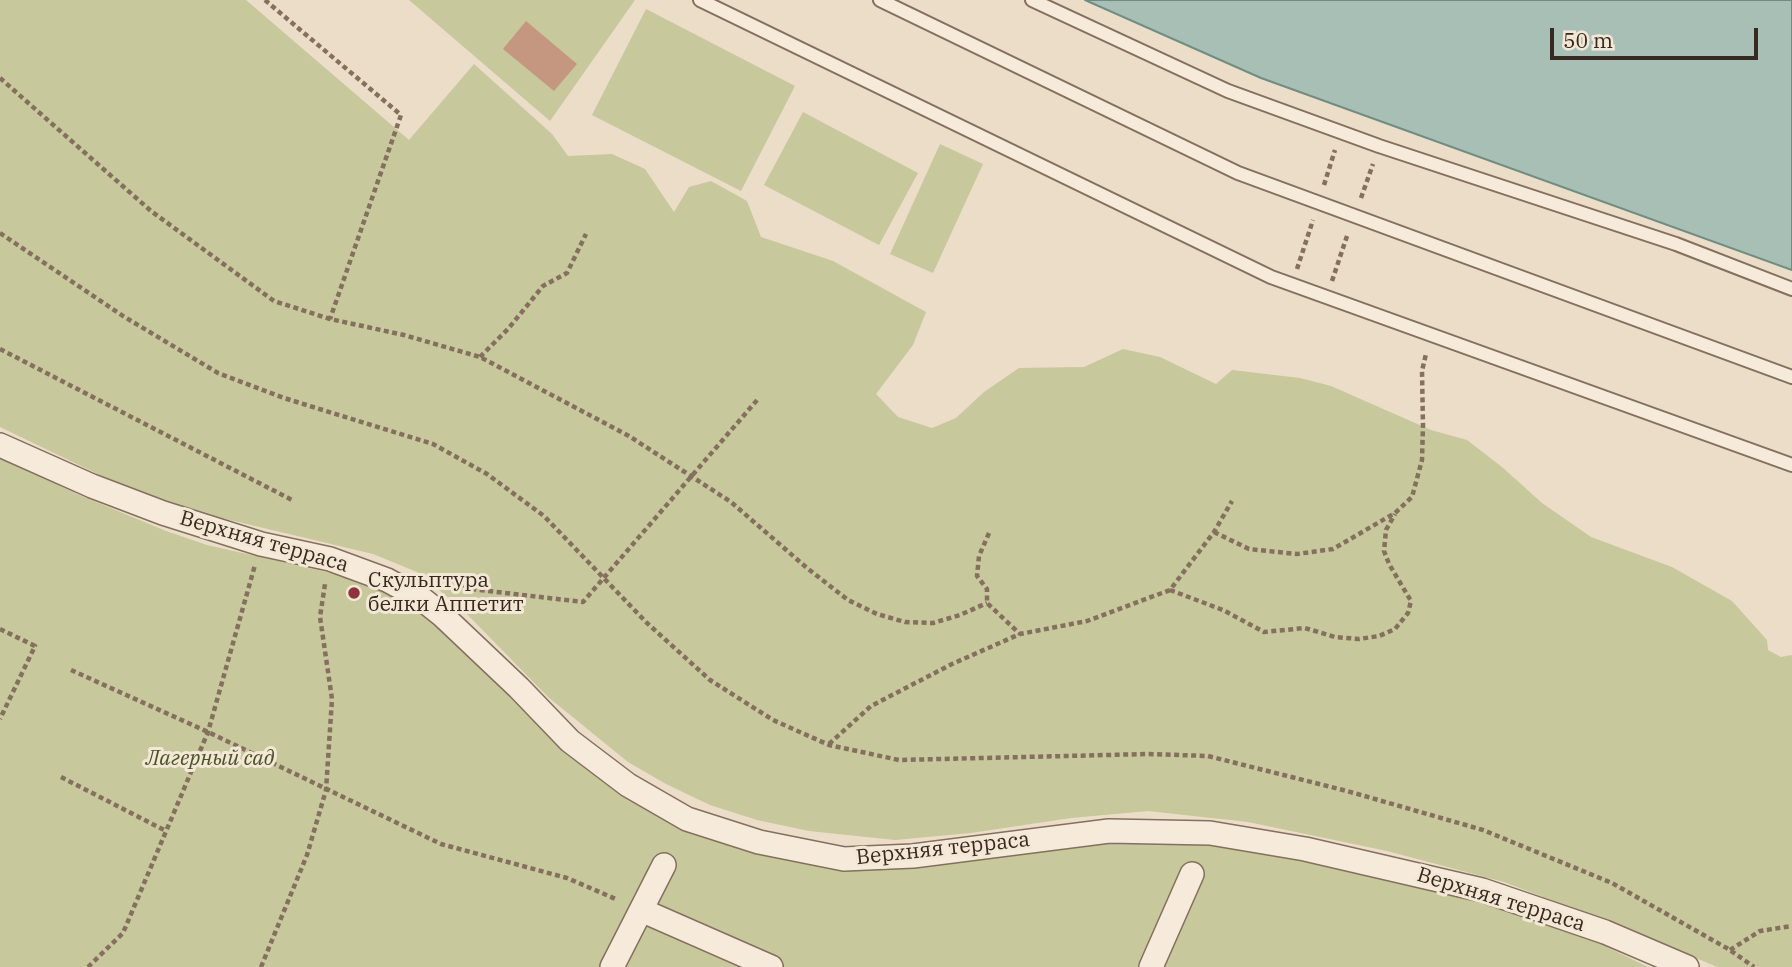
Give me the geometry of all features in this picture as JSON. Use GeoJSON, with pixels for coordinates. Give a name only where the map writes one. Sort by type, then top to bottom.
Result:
{"type":"FeatureCollection","features":[{"type":"Feature","properties":{"kind":"street","name":"Верхняя терраса"},"geometry":{"type":"LineString","coordinates":[[0,445],[92,486],[163,513],[261,544],[330,559],[387,580],[422,599],[478,649],[570,741],[628,785],[687,819],[759,842],[844,859],[913,856],[1109,831],[1210,833],[1305,849],[1482,890],[1605,932],[1687,967]]}},
{"type":"Feature","properties":{"kind":"street"},"geometry":{"type":"LineString","coordinates":[[612,967],[664,865]]}},
{"type":"Feature","properties":{"kind":"street"},"geometry":{"type":"LineString","coordinates":[[1151,967],[1192,874]]}},
{"type":"Feature","properties":{"kind":"street"},"geometry":{"type":"LineString","coordinates":[[641,910],[771,967]]}},
{"type":"Feature","properties":{"kind":"lane"},"geometry":{"type":"LineString","coordinates":[[700,0],[1271,277],[1792,465]]}},
{"type":"Feature","properties":{"kind":"lane"},"geometry":{"type":"LineString","coordinates":[[880,0],[1238,173],[1792,377]]}},
{"type":"Feature","properties":{"kind":"lane"},"geometry":{"type":"LineString","coordinates":[[1032,0],[1228,91],[1379,146],[1676,244],[1792,289]]}},
{"type":"Feature","properties":{"kind":"path"},"geometry":{"type":"LineString","coordinates":[[264,0],[401,116],[330,319]]}},
{"type":"Feature","properties":{"kind":"path"},"geometry":{"type":"LineString","coordinates":[[0,78],[151,211],[274,301],[330,319],[404,335],[480,357],[629,436],[730,502],[848,600],[877,614],[905,622],[933,623],[987,603]]}},
{"type":"Feature","properties":{"kind":"path"},"geometry":{"type":"LineString","coordinates":[[0,233],[123,316],[218,373],[284,398],[433,444],[476,468],[544,516],[647,623],[710,680],[773,720],[829,745],[899,760],[1150,754],[1208,756],[1347,791],[1483,830],[1612,883],[1730,950],[1754,967]]}},
{"type":"Feature","properties":{"kind":"path"},"geometry":{"type":"LineString","coordinates":[[480,357],[508,329],[542,286],[567,273],[586,234]]}},
{"type":"Feature","properties":{"kind":"path"},"geometry":{"type":"LineString","coordinates":[[1214,532],[1249,549],[1297,554],[1333,549],[1395,513],[1412,497],[1422,460],[1422,371],[1432,335]]}},
{"type":"Feature","properties":{"kind":"path"},"geometry":{"type":"LineString","coordinates":[[0,349],[292,500]]}},
{"type":"Feature","properties":{"kind":"path"},"geometry":{"type":"LineString","coordinates":[[422,599],[440,586],[583,602],[758,399]]}},
{"type":"Feature","properties":{"kind":"path"},"geometry":{"type":"LineString","coordinates":[[829,745],[872,706],[952,664],[1020,634],[1087,621],[1170,590],[1214,532],[1232,501]]}},
{"type":"Feature","properties":{"kind":"path"},"geometry":{"type":"LineString","coordinates":[[1170,590],[1223,610],[1264,632],[1305,628],[1335,637],[1359,639],[1379,636],[1395,629],[1408,613],[1411,601],[1384,551],[1386,530],[1395,513]]}},
{"type":"Feature","properties":{"kind":"path"},"geometry":{"type":"LineString","coordinates":[[989,533],[979,556],[977,576],[987,589],[987,603],[1020,634]]}},
{"type":"Feature","properties":{"kind":"path"},"geometry":{"type":"LineString","coordinates":[[88,967],[123,933],[208,732],[261,544]]}},
{"type":"Feature","properties":{"kind":"path"},"geometry":{"type":"LineString","coordinates":[[261,967],[307,855],[326,790],[332,699],[320,617],[330,559]]}},
{"type":"Feature","properties":{"kind":"path"},"geometry":{"type":"LineString","coordinates":[[0,629],[35,646],[0,719]]}},
{"type":"Feature","properties":{"kind":"path"},"geometry":{"type":"LineString","coordinates":[[71,670],[208,732],[441,844],[567,878],[641,910]]}},
{"type":"Feature","properties":{"kind":"path"},"geometry":{"type":"LineString","coordinates":[[61,777],[166,831]]}},
{"type":"Feature","properties":{"kind":"path"},"geometry":{"type":"LineString","coordinates":[[1730,950],[1760,931],[1792,926]]}},
{"type":"Feature","properties":{"kind":"green space"},"geometry":{"type":"Polygon","coordinates":[[[0,0],[246,0],[409,140],[474,64],[552,134],[568,156],[612,154],[645,169],[674,212],[689,187],[711,181],[747,201],[761,237],[833,261],[926,312],[913,345],[876,394],[898,417],[932,428],[956,418],[984,392],[1019,368],[1084,367],[1123,349],[1160,357],[1216,384],[1232,370],[1300,378],[1331,386],[1431,430],[1467,440],[1542,503],[1591,537],[1672,567],[1732,601],[1767,640],[1768,650],[1781,657],[1792,655],[1792,967],[1717,967],[1643,935],[1504,882],[1387,851],[1248,822],[1148,811],[895,840],[809,831],[757,820],[710,805],[628,762],[548,697],[461,608],[417,572],[373,554],[188,510],[108,479],[0,427],[0,0]]]}},
{"type":"Feature","properties":{"kind":"green space"},"geometry":{"type":"Polygon","coordinates":[[[409,0],[635,0],[550,121],[409,0]]]}},
{"type":"Feature","properties":{"kind":"green space"},"geometry":{"type":"Polygon","coordinates":[[[646,9],[795,86],[741,191],[592,115],[646,9]]]}},
{"type":"Feature","properties":{"kind":"green space"},"geometry":{"type":"Polygon","coordinates":[[[803,112],[918,173],[879,245],[764,185],[803,112]]]}},
{"type":"Feature","properties":{"kind":"green space"},"geometry":{"type":"Polygon","coordinates":[[[940,144],[983,164],[933,273],[890,254],[940,144]]]}},
{"type":"Feature","properties":{"kind":"green space","name":"Лагерный сад"},"geometry":{"type":"Polygon","coordinates":[[[0,456],[77,494],[166,531],[207,545],[357,579],[399,599],[442,628],[516,703],[599,778],[645,807],[695,833],[762,855],[852,868],[1107,840],[1175,838],[1278,853],[1401,881],[1570,929],[1648,967],[0,967],[0,456]]]}},
{"type":"Feature","properties":{"kind":"shaded area"},"geometry":{"type":"Polygon","coordinates":[[[1085,0],[1792,0],[1792,270],[1261,78],[1085,0]]]}},
{"type":"Feature","properties":{"kind":"building"},"geometry":{"type":"Polygon","coordinates":[[[526,21],[577,64],[554,91],[503,49],[526,21]]]}},
{"type":"Feature","properties":{"kind":"place","name":"Скульптура белки Аппетит"},"geometry":{"type":"Point","coordinates":[354,593]}}]}
